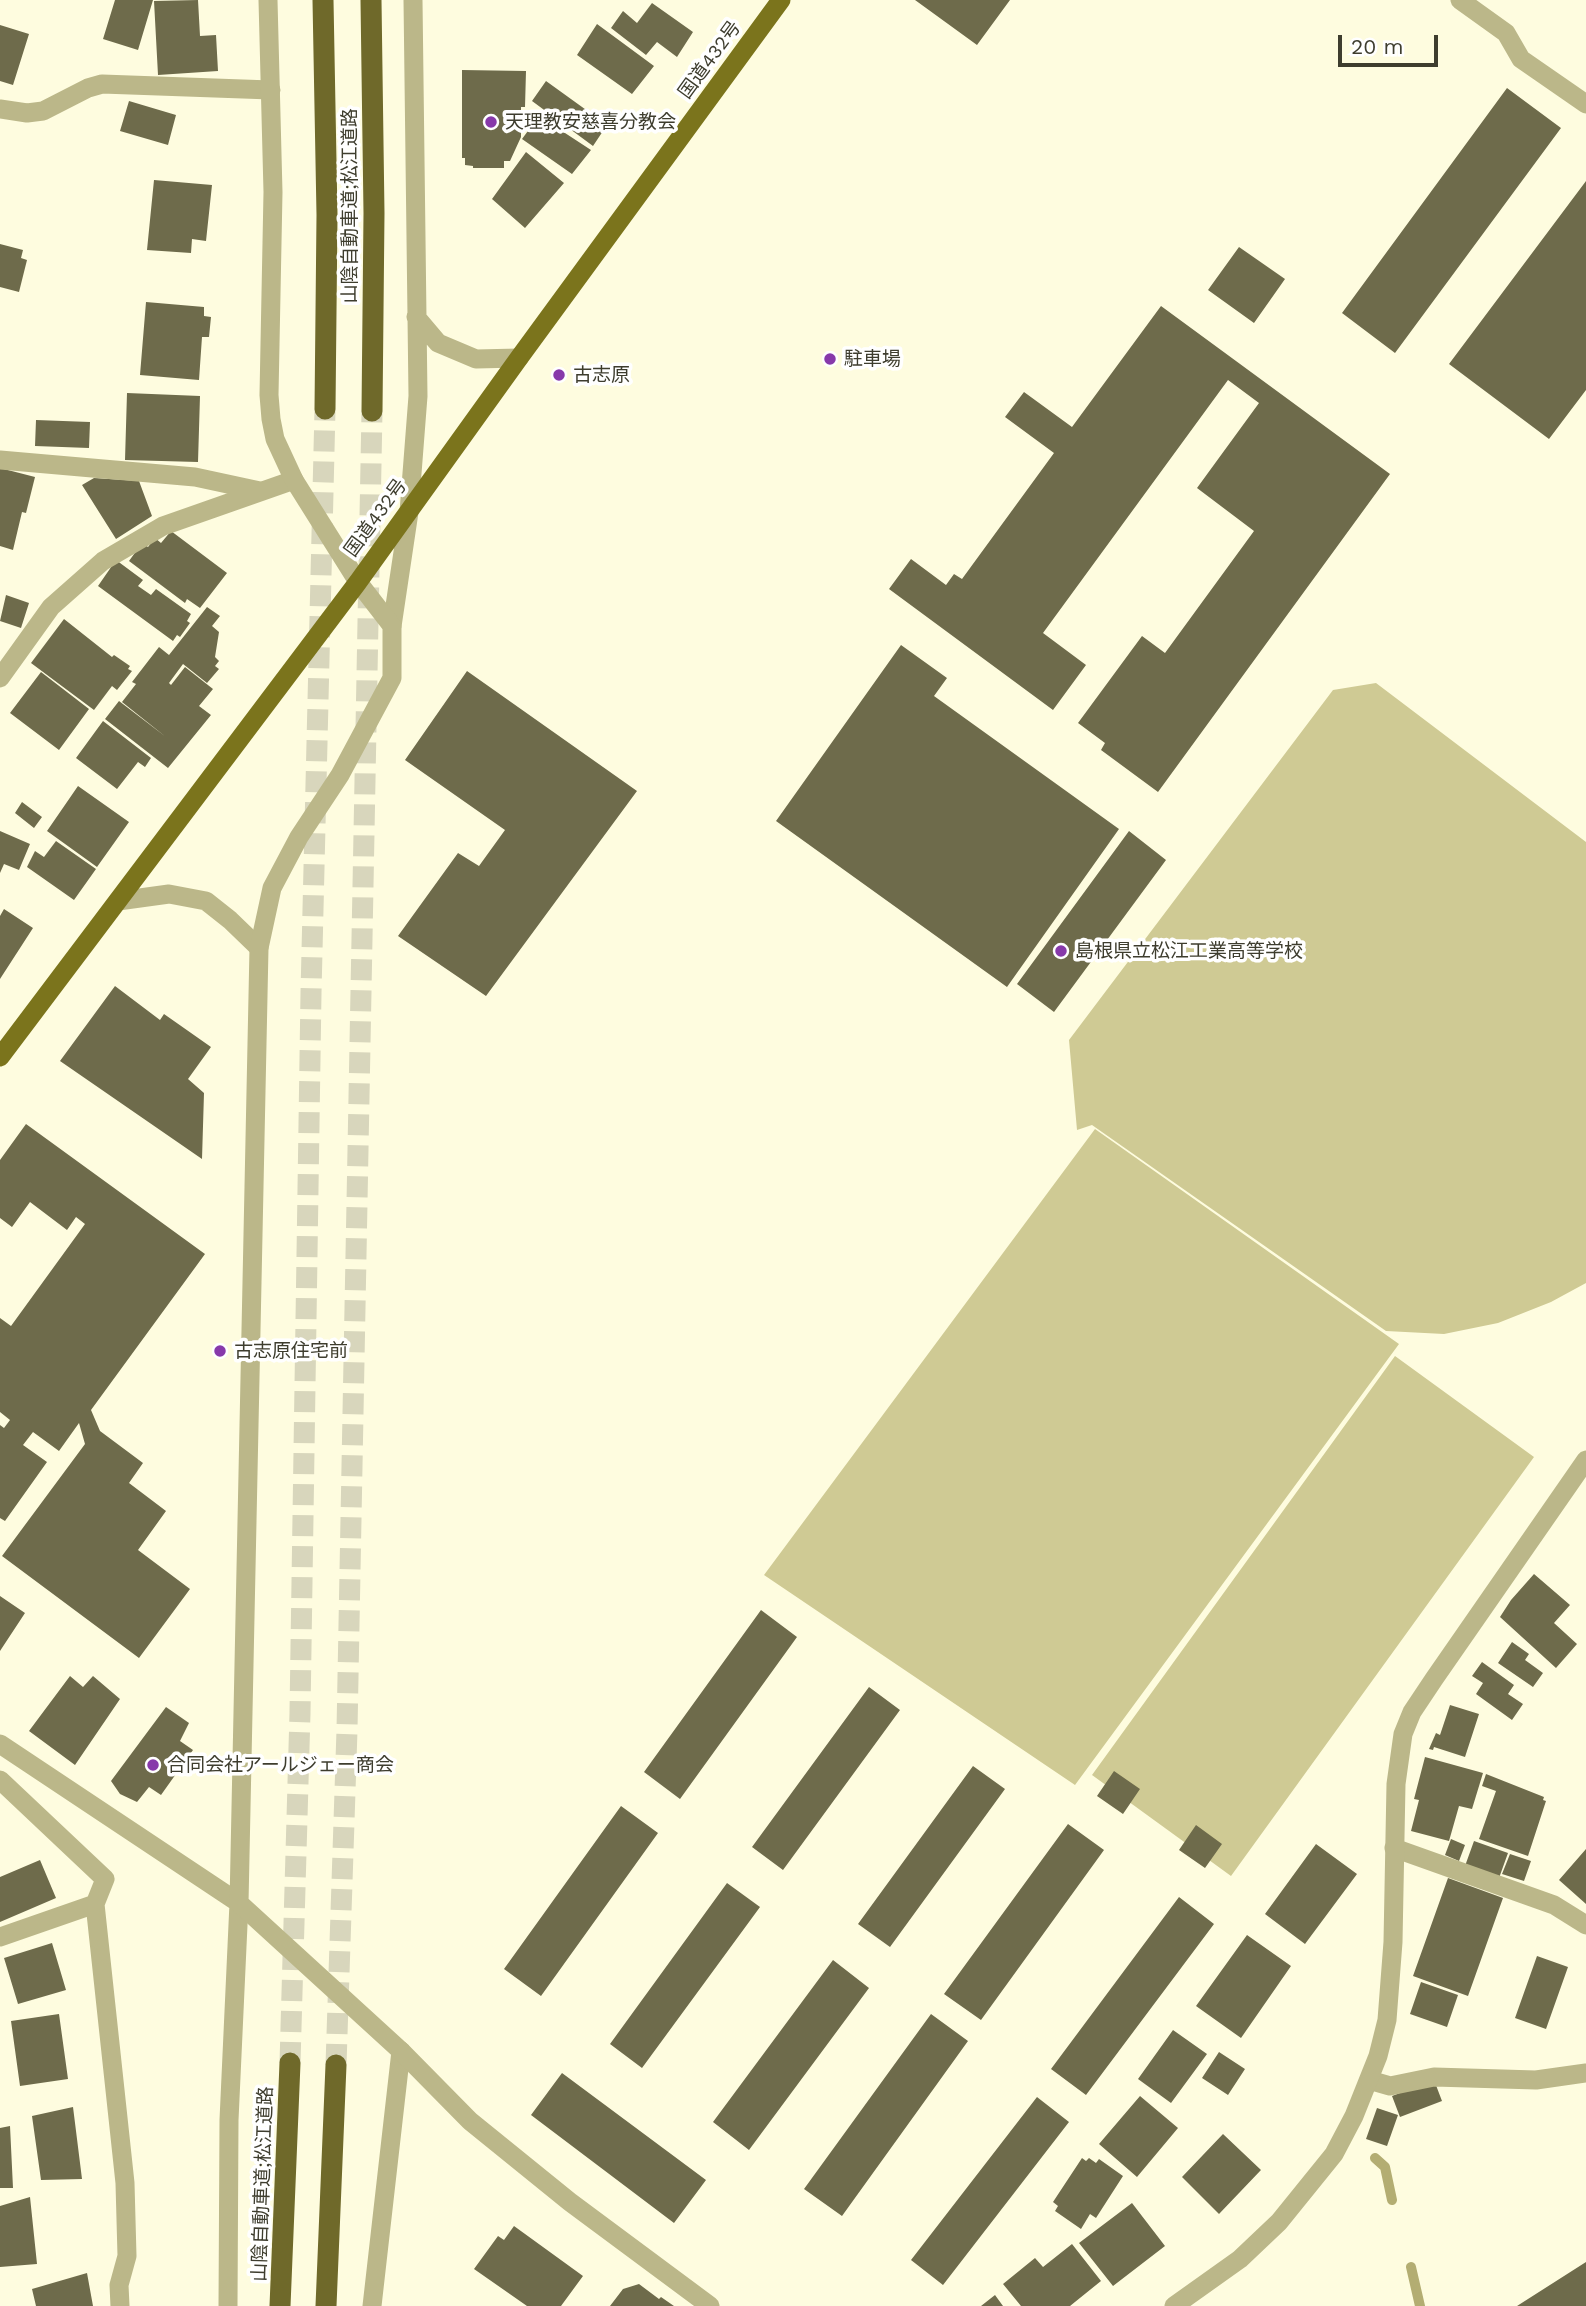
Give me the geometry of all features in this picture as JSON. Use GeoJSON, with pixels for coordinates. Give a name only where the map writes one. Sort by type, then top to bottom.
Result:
{"type":"FeatureCollection","features":[{"type":"Feature","properties":{"kind":"highway","name":"山陰自動車道;松江道路"},"geometry":{"type":"LineString","coordinates":[[323,0],[327,215],[324,409]]}},
{"type":"Feature","properties":{"kind":"highway","name":"山陰自動車道;松江道路"},"geometry":{"type":"LineString","coordinates":[[372,0],[372,411]]}},
{"type":"Feature","properties":{"kind":"highway","name":"国道432号"},"geometry":{"type":"LineString","coordinates":[[0,1057],[358,582],[781,0]]}},
{"type":"Feature","properties":{"kind":"highway","name":"山陰自動車道;松江道路"},"geometry":{"type":"LineString","coordinates":[[280,2306],[290,2063]]}},
{"type":"Feature","properties":{"kind":"highway"},"geometry":{"type":"LineString","coordinates":[[326,2306],[336,2065]]}},
{"type":"Feature","properties":{"kind":"street"},"geometry":{"type":"LineString","coordinates":[[268,0],[273,192],[269,395],[275,439],[294,480],[358,582],[392,626]]}},
{"type":"Feature","properties":{"kind":"street"},"geometry":{"type":"LineString","coordinates":[[228,2306],[229,2120],[239,1903],[259,948],[272,888],[299,837],[340,775],[392,678],[392,626],[409,512],[418,396],[413,0]]}},
{"type":"Feature","properties":{"kind":"street"},"geometry":{"type":"LineString","coordinates":[[1460,0],[1506,33],[1521,60],[1586,104]]}},
{"type":"Feature","properties":{"kind":"street"},"geometry":{"type":"LineString","coordinates":[[0,109],[27,113],[43,111],[88,88],[102,84],[271,90]]}},
{"type":"Feature","properties":{"kind":"street"},"geometry":{"type":"LineString","coordinates":[[416,317],[438,343],[476,359],[519,358]]}},
{"type":"Feature","properties":{"kind":"street"},"geometry":{"type":"LineString","coordinates":[[0,460],[195,477],[261,491]]}},
{"type":"Feature","properties":{"kind":"street"},"geometry":{"type":"LineString","coordinates":[[0,678],[51,607],[103,561],[163,526],[294,480]]}},
{"type":"Feature","properties":{"kind":"street"},"geometry":{"type":"LineString","coordinates":[[118,901],[169,894],[206,901],[259,948]]}},
{"type":"Feature","properties":{"kind":"street"},"geometry":{"type":"LineString","coordinates":[[1174,2306],[1240,2259],[1294,2205],[1334,2154],[1369,2080],[1387,2020],[1393,1942],[1398,1757],[1403,1734],[1412,1712],[1586,1461]]}},
{"type":"Feature","properties":{"kind":"street"},"geometry":{"type":"LineString","coordinates":[[0,1744],[239,1903],[401,2051],[470,2121],[570,2202],[710,2306]]}},
{"type":"Feature","properties":{"kind":"street"},"geometry":{"type":"LineString","coordinates":[[0,1780],[106,1879],[95,1904],[125,2183],[127,2256],[119,2285],[120,2306]]}},
{"type":"Feature","properties":{"kind":"street"},"geometry":{"type":"LineString","coordinates":[[1394,1848],[1554,1905],[1586,1925]]}},
{"type":"Feature","properties":{"kind":"street"},"geometry":{"type":"LineString","coordinates":[[0,1937],[95,1904]]}},
{"type":"Feature","properties":{"kind":"street"},"geometry":{"type":"LineString","coordinates":[[372,2306],[401,2051]]}},
{"type":"Feature","properties":{"kind":"street"},"geometry":{"type":"LineString","coordinates":[[1369,2080],[1390,2086],[1434,2077],[1536,2080],[1586,2073]]}},
{"type":"Feature","properties":{"kind":"shaded area"},"geometry":{"type":"Polygon","coordinates":[[[1376,683],[1586,842],[1586,1283],[1551,1302],[1498,1323],[1444,1334],[1386,1331],[1092,1125],[1077,1130],[1069,1040],[1333,690],[1376,683]]]}},
{"type":"Feature","properties":{"kind":"shaded area"},"geometry":{"type":"Polygon","coordinates":[[[1095,1129],[1399,1344],[1075,1785],[764,1575],[1095,1129]]]}},
{"type":"Feature","properties":{"kind":"shaded area"},"geometry":{"type":"Polygon","coordinates":[[[1395,1356],[1534,1457],[1231,1876],[1092,1775],[1395,1356]]]}},
{"type":"Feature","properties":{"kind":"building"},"geometry":{"type":"Polygon","coordinates":[[[115,0],[153,0],[138,50],[103,39],[115,0]]]}},
{"type":"Feature","properties":{"kind":"building"},"geometry":{"type":"Polygon","coordinates":[[[198,0],[200,36],[216,35],[218,71],[158,75],[154,1],[198,0]]]}},
{"type":"Feature","properties":{"kind":"building"},"geometry":{"type":"Polygon","coordinates":[[[915,0],[1010,0],[977,45],[915,0]]]}},
{"type":"Feature","properties":{"kind":"building"},"geometry":{"type":"Polygon","coordinates":[[[652,3],[693,32],[677,57],[657,42],[646,55],[611,28],[623,11],[637,23],[652,3]]]}},
{"type":"Feature","properties":{"kind":"building"},"geometry":{"type":"Polygon","coordinates":[[[597,24],[654,66],[632,94],[577,55],[597,24]]]}},
{"type":"Feature","properties":{"kind":"building"},"geometry":{"type":"Polygon","coordinates":[[[0,25],[29,34],[13,85],[0,81],[0,25]]]}},
{"type":"Feature","properties":{"kind":"building","name":"天理教安慈喜分教会"},"geometry":{"type":"Polygon","coordinates":[[[462,70],[526,71],[525,107],[521,107],[521,137],[510,161],[504,161],[504,168],[473,168],[465,165],[465,158],[462,158],[462,70]]]}},
{"type":"Feature","properties":{"kind":"building"},"geometry":{"type":"Polygon","coordinates":[[[546,81],[607,125],[593,146],[532,101],[546,81]]]}},
{"type":"Feature","properties":{"kind":"building"},"geometry":{"type":"Polygon","coordinates":[[[1507,88],[1561,128],[1395,353],[1342,313],[1507,88]]]}},
{"type":"Feature","properties":{"kind":"building"},"geometry":{"type":"Polygon","coordinates":[[[129,101],[176,115],[168,145],[120,131],[129,101]]]}},
{"type":"Feature","properties":{"kind":"building"},"geometry":{"type":"Polygon","coordinates":[[[539,116],[591,150],[572,174],[522,139],[539,116]]]}},
{"type":"Feature","properties":{"kind":"building"},"geometry":{"type":"Polygon","coordinates":[[[526,152],[564,183],[525,228],[492,199],[526,152]]]}},
{"type":"Feature","properties":{"kind":"building"},"geometry":{"type":"Polygon","coordinates":[[[154,180],[212,185],[206,241],[192,239],[191,253],[147,250],[154,180]]]}},
{"type":"Feature","properties":{"kind":"building"},"geometry":{"type":"Polygon","coordinates":[[[1586,181],[1586,390],[1549,439],[1449,364],[1586,181]]]}},
{"type":"Feature","properties":{"kind":"building"},"geometry":{"type":"Polygon","coordinates":[[[0,244],[23,250],[21,258],[27,260],[19,292],[0,287],[0,244]]]}},
{"type":"Feature","properties":{"kind":"building"},"geometry":{"type":"Polygon","coordinates":[[[1239,247],[1285,279],[1254,323],[1208,290],[1239,247]]]}},
{"type":"Feature","properties":{"kind":"building"},"geometry":{"type":"Polygon","coordinates":[[[146,302],[204,307],[204,316],[211,317],[209,337],[202,337],[199,380],[140,375],[146,302]]]}},
{"type":"Feature","properties":{"kind":"building"},"geometry":{"type":"Polygon","coordinates":[[[1161,306],[1390,474],[1158,792],[1101,750],[1105,743],[1078,723],[1142,636],[1165,653],[1254,531],[1197,488],[1259,403],[1228,380],[1043,633],[1086,665],[1053,710],[889,589],[911,559],[946,585],[954,574],[962,579],[1054,453],[1005,417],[1024,392],[1072,427],[1161,306]]]}},
{"type":"Feature","properties":{"kind":"building"},"geometry":{"type":"Polygon","coordinates":[[[127,393],[200,396],[198,462],[125,460],[127,393]]]}},
{"type":"Feature","properties":{"kind":"building"},"geometry":{"type":"Polygon","coordinates":[[[36,420],[90,422],[89,448],[35,446],[36,420]]]}},
{"type":"Feature","properties":{"kind":"building"},"geometry":{"type":"Polygon","coordinates":[[[0,468],[35,477],[26,513],[22,512],[13,550],[0,546],[0,468]]]}},
{"type":"Feature","properties":{"kind":"building"},"geometry":{"type":"Polygon","coordinates":[[[94,478],[139,481],[152,516],[116,539],[82,485],[94,478]]]}},
{"type":"Feature","properties":{"kind":"building"},"geometry":{"type":"Polygon","coordinates":[[[171,531],[227,573],[200,608],[187,599],[185,603],[129,561],[142,543],[148,547],[155,538],[161,543],[171,531]]]}},
{"type":"Feature","properties":{"kind":"building"},"geometry":{"type":"Polygon","coordinates":[[[116,560],[143,580],[138,586],[151,595],[156,589],[191,614],[187,621],[190,623],[180,637],[177,635],[173,641],[98,586],[116,560]]]}},
{"type":"Feature","properties":{"kind":"building"},"geometry":{"type":"Polygon","coordinates":[[[6,595],[29,603],[21,628],[0,621],[6,595]]]}},
{"type":"Feature","properties":{"kind":"building"},"geometry":{"type":"Polygon","coordinates":[[[207,607],[220,616],[212,626],[219,632],[215,657],[219,661],[215,666],[219,669],[207,683],[183,664],[169,683],[171,685],[185,667],[213,689],[199,706],[211,715],[168,768],[105,719],[119,701],[166,737],[122,702],[136,684],[132,682],[159,647],[169,655],[207,607]]]}},
{"type":"Feature","properties":{"kind":"building"},"geometry":{"type":"Polygon","coordinates":[[[64,619],[112,657],[114,655],[130,666],[128,669],[132,671],[117,690],[112,686],[94,710],[31,663],[64,619]]]}},
{"type":"Feature","properties":{"kind":"building"},"geometry":{"type":"Polygon","coordinates":[[[901,645],[947,678],[934,696],[1119,829],[1007,987],[776,821],[901,645]]]}},
{"type":"Feature","properties":{"kind":"building"},"geometry":{"type":"Polygon","coordinates":[[[467,671],[637,791],[486,996],[398,936],[458,853],[479,866],[505,830],[405,760],[467,671]]]}},
{"type":"Feature","properties":{"kind":"building"},"geometry":{"type":"Polygon","coordinates":[[[41,672],[89,709],[59,750],[10,713],[41,672]]]}},
{"type":"Feature","properties":{"kind":"building"},"geometry":{"type":"Polygon","coordinates":[[[103,721],[151,758],[145,767],[138,762],[117,789],[76,758],[103,721]]]}},
{"type":"Feature","properties":{"kind":"building"},"geometry":{"type":"Polygon","coordinates":[[[78,786],[129,822],[97,867],[47,831],[78,786]]]}},
{"type":"Feature","properties":{"kind":"building"},"geometry":{"type":"Polygon","coordinates":[[[22,802],[42,817],[34,828],[15,813],[22,802]]]}},
{"type":"Feature","properties":{"kind":"building"},"geometry":{"type":"Polygon","coordinates":[[[0,831],[30,844],[19,870],[4,864],[0,873],[0,831]]]}},
{"type":"Feature","properties":{"kind":"building"},"geometry":{"type":"Polygon","coordinates":[[[1129,831],[1166,860],[1054,1012],[1017,984],[1129,831]]]}},
{"type":"Feature","properties":{"kind":"building"},"geometry":{"type":"Polygon","coordinates":[[[56,841],[96,869],[74,900],[27,867],[35,851],[44,857],[56,841]]]}},
{"type":"Feature","properties":{"kind":"building"},"geometry":{"type":"Polygon","coordinates":[[[4,909],[33,928],[0,979],[0,916],[4,909]]]}},
{"type":"Feature","properties":{"kind":"building"},"geometry":{"type":"Polygon","coordinates":[[[115,986],[160,1020],[164,1014],[211,1047],[188,1079],[204,1093],[202,1159],[60,1061],[115,986]]]}},
{"type":"Feature","properties":{"kind":"building"},"geometry":{"type":"Polygon","coordinates":[[[26,1124],[205,1254],[91,1410],[100,1431],[143,1463],[129,1483],[166,1511],[138,1550],[190,1589],[139,1658],[2,1556],[85,1444],[79,1423],[59,1451],[33,1432],[23,1445],[47,1462],[5,1521],[0,1518],[0,1425],[4,1428],[10,1420],[0,1412],[0,1318],[11,1326],[85,1224],[76,1217],[67,1230],[30,1202],[12,1227],[0,1218],[0,1160],[26,1124]]]}},
{"type":"Feature","properties":{"kind":"building"},"geometry":{"type":"Polygon","coordinates":[[[1534,1574],[1570,1605],[1554,1623],[1577,1644],[1556,1668],[1500,1617],[1534,1574]]]}},
{"type":"Feature","properties":{"kind":"building"},"geometry":{"type":"Polygon","coordinates":[[[0,1596],[25,1613],[0,1651],[0,1596]]]}},
{"type":"Feature","properties":{"kind":"building"},"geometry":{"type":"Polygon","coordinates":[[[761,1610],[797,1637],[680,1799],[644,1772],[761,1610]]]}},
{"type":"Feature","properties":{"kind":"building"},"geometry":{"type":"Polygon","coordinates":[[[1512,1642],[1529,1654],[1525,1660],[1543,1673],[1533,1687],[1498,1663],[1512,1642]]]}},
{"type":"Feature","properties":{"kind":"building"},"geometry":{"type":"Polygon","coordinates":[[[1482,1662],[1514,1685],[1508,1694],[1523,1704],[1512,1720],[1476,1694],[1483,1683],[1472,1676],[1482,1662]]]}},
{"type":"Feature","properties":{"kind":"building"},"geometry":{"type":"Polygon","coordinates":[[[70,1676],[83,1687],[93,1676],[120,1699],[75,1765],[29,1731],[70,1676]]]}},
{"type":"Feature","properties":{"kind":"building"},"geometry":{"type":"Polygon","coordinates":[[[869,1687],[900,1710],[783,1870],[752,1847],[869,1687]]]}},
{"type":"Feature","properties":{"kind":"building"},"geometry":{"type":"Polygon","coordinates":[[[1450,1705],[1479,1714],[1465,1757],[1434,1747],[1433,1750],[1429,1749],[1436,1733],[1440,1735],[1450,1705]]]}},
{"type":"Feature","properties":{"kind":"building","name":"合同会社アールジェー商会"},"geometry":{"type":"Polygon","coordinates":[[[166,1707],[189,1723],[180,1741],[193,1750],[161,1795],[149,1787],[137,1802],[120,1794],[111,1781],[166,1707]]]}},
{"type":"Feature","properties":{"kind":"building"},"geometry":{"type":"Polygon","coordinates":[[[1425,1757],[1483,1773],[1472,1809],[1459,1806],[1449,1841],[1411,1831],[1419,1800],[1414,1799],[1425,1757]]]}},
{"type":"Feature","properties":{"kind":"building"},"geometry":{"type":"Polygon","coordinates":[[[973,1766],[1005,1789],[890,1947],[858,1924],[973,1766]]]}},
{"type":"Feature","properties":{"kind":"building"},"geometry":{"type":"Polygon","coordinates":[[[1114,1771],[1140,1789],[1123,1814],[1097,1796],[1114,1771]]]}},
{"type":"Feature","properties":{"kind":"building"},"geometry":{"type":"Polygon","coordinates":[[[1486,1774],[1544,1797],[1543,1800],[1546,1801],[1528,1856],[1479,1839],[1496,1791],[1482,1786],[1486,1774]]]}},
{"type":"Feature","properties":{"kind":"building"},"geometry":{"type":"Polygon","coordinates":[[[621,1806],[658,1833],[541,1996],[504,1969],[621,1806]]]}},
{"type":"Feature","properties":{"kind":"building"},"geometry":{"type":"Polygon","coordinates":[[[1068,1824],[1104,1850],[981,2020],[944,1994],[1068,1824]]]}},
{"type":"Feature","properties":{"kind":"building"},"geometry":{"type":"Polygon","coordinates":[[[1196,1825],[1222,1844],[1205,1868],[1179,1850],[1196,1825]]]}},
{"type":"Feature","properties":{"kind":"building"},"geometry":{"type":"Polygon","coordinates":[[[1451,1839],[1465,1845],[1459,1861],[1445,1855],[1451,1839]]]}},
{"type":"Feature","properties":{"kind":"building"},"geometry":{"type":"Polygon","coordinates":[[[1474,1841],[1508,1853],[1499,1878],[1465,1866],[1474,1841]]]}},
{"type":"Feature","properties":{"kind":"building"},"geometry":{"type":"Polygon","coordinates":[[[1316,1844],[1357,1874],[1305,1944],[1265,1914],[1316,1844]]]}},
{"type":"Feature","properties":{"kind":"building"},"geometry":{"type":"Polygon","coordinates":[[[1586,1849],[1586,1904],[1559,1880],[1586,1849]]]}},
{"type":"Feature","properties":{"kind":"building"},"geometry":{"type":"Polygon","coordinates":[[[1510,1854],[1531,1861],[1524,1881],[1502,1874],[1510,1854]]]}},
{"type":"Feature","properties":{"kind":"building"},"geometry":{"type":"Polygon","coordinates":[[[40,1860],[56,1898],[0,1922],[0,1877],[40,1860]]]}},
{"type":"Feature","properties":{"kind":"building"},"geometry":{"type":"Polygon","coordinates":[[[1448,1878],[1503,1898],[1468,1996],[1413,1976],[1448,1878]]]}},
{"type":"Feature","properties":{"kind":"building"},"geometry":{"type":"Polygon","coordinates":[[[727,1883],[760,1907],[642,2068],[610,2044],[727,1883]]]}},
{"type":"Feature","properties":{"kind":"building"},"geometry":{"type":"Polygon","coordinates":[[[1179,1897],[1214,1924],[1086,2095],[1051,2069],[1179,1897]]]}},
{"type":"Feature","properties":{"kind":"building"},"geometry":{"type":"Polygon","coordinates":[[[1247,1935],[1291,1966],[1241,2038],[1196,2006],[1247,1935]]]}},
{"type":"Feature","properties":{"kind":"building"},"geometry":{"type":"Polygon","coordinates":[[[52,1943],[66,1990],[18,2004],[4,1958],[52,1943]]]}},
{"type":"Feature","properties":{"kind":"building"},"geometry":{"type":"Polygon","coordinates":[[[1537,1956],[1568,1967],[1546,2029],[1515,2018],[1537,1956]]]}},
{"type":"Feature","properties":{"kind":"building"},"geometry":{"type":"Polygon","coordinates":[[[833,1960],[869,1988],[749,2150],[713,2122],[833,1960]]]}},
{"type":"Feature","properties":{"kind":"building"},"geometry":{"type":"Polygon","coordinates":[[[1421,1982],[1458,1995],[1447,2027],[1410,2014],[1421,1982]]]}},
{"type":"Feature","properties":{"kind":"building"},"geometry":{"type":"Polygon","coordinates":[[[59,2014],[68,2079],[20,2086],[11,2021],[59,2014]]]}},
{"type":"Feature","properties":{"kind":"building"},"geometry":{"type":"Polygon","coordinates":[[[931,2014],[968,2041],[842,2216],[804,2189],[931,2014]]]}},
{"type":"Feature","properties":{"kind":"building"},"geometry":{"type":"Polygon","coordinates":[[[1173,2030],[1207,2054],[1171,2103],[1138,2079],[1173,2030]]]}},
{"type":"Feature","properties":{"kind":"building"},"geometry":{"type":"Polygon","coordinates":[[[1219,2052],[1245,2069],[1228,2095],[1202,2078],[1219,2052]]]}},
{"type":"Feature","properties":{"kind":"building"},"geometry":{"type":"Polygon","coordinates":[[[562,2073],[706,2180],[674,2223],[531,2115],[562,2073]]]}},
{"type":"Feature","properties":{"kind":"building"},"geometry":{"type":"Polygon","coordinates":[[[1434,2080],[1442,2101],[1400,2117],[1392,2096],[1434,2080]]]}},
{"type":"Feature","properties":{"kind":"building"},"geometry":{"type":"Polygon","coordinates":[[[1140,2096],[1178,2128],[1137,2177],[1099,2144],[1140,2096]]]}},
{"type":"Feature","properties":{"kind":"building"},"geometry":{"type":"Polygon","coordinates":[[[1037,2097],[1069,2122],[943,2285],[911,2260],[1037,2097]]]}},
{"type":"Feature","properties":{"kind":"building"},"geometry":{"type":"Polygon","coordinates":[[[73,2107],[82,2179],[41,2180],[32,2116],[73,2107]]]}},
{"type":"Feature","properties":{"kind":"building"},"geometry":{"type":"Polygon","coordinates":[[[1377,2108],[1398,2115],[1387,2146],[1366,2139],[1377,2108]]]}},
{"type":"Feature","properties":{"kind":"building"},"geometry":{"type":"Polygon","coordinates":[[[10,2126],[13,2188],[0,2188],[0,2128],[10,2126]]]}},
{"type":"Feature","properties":{"kind":"building"},"geometry":{"type":"Polygon","coordinates":[[[1223,2134],[1261,2170],[1219,2214],[1182,2177],[1223,2134]]]}},
{"type":"Feature","properties":{"kind":"building"},"geometry":{"type":"Polygon","coordinates":[[[1082,2158],[1086,2161],[1089,2158],[1096,2163],[1099,2159],[1123,2176],[1096,2218],[1090,2214],[1081,2229],[1055,2211],[1058,2206],[1053,2202],[1082,2158]]]}},
{"type":"Feature","properties":{"kind":"building"},"geometry":{"type":"Polygon","coordinates":[[[30,2197],[37,2264],[0,2267],[0,2206],[30,2197]]]}},
{"type":"Feature","properties":{"kind":"building"},"geometry":{"type":"Polygon","coordinates":[[[1132,2203],[1165,2246],[1113,2286],[1079,2243],[1132,2203]]]}},
{"type":"Feature","properties":{"kind":"building"},"geometry":{"type":"Polygon","coordinates":[[[514,2226],[583,2276],[561,2306],[527,2306],[474,2269],[498,2236],[504,2240],[514,2226]]]}},
{"type":"Feature","properties":{"kind":"building"},"geometry":{"type":"Polygon","coordinates":[[[1072,2244],[1101,2281],[1070,2306],[1021,2306],[1003,2284],[1035,2258],[1043,2267],[1072,2244]]]}},
{"type":"Feature","properties":{"kind":"building"},"geometry":{"type":"Polygon","coordinates":[[[1586,2262],[1586,2306],[1517,2306],[1586,2262]]]}},
{"type":"Feature","properties":{"kind":"building"},"geometry":{"type":"Polygon","coordinates":[[[87,2273],[93,2306],[36,2306],[32,2289],[87,2273]]]}},
{"type":"Feature","properties":{"kind":"building"},"geometry":{"type":"Polygon","coordinates":[[[639,2284],[674,2306],[610,2306],[623,2289],[639,2284]]]}},
{"type":"Feature","properties":{"kind":"building"},"geometry":{"type":"Polygon","coordinates":[[[995,2295],[1003,2306],[981,2306],[995,2295]]]}},
{"type":"Feature","properties":{"kind":"waterway"},"geometry":{"type":"LineString","coordinates":[[1375,2158],[1385,2167],[1392,2200]]}},
{"type":"Feature","properties":{"kind":"waterway"},"geometry":{"type":"LineString","coordinates":[[1411,2267],[1420,2306]]}},
{"type":"Feature","properties":{"kind":"tunnel"},"geometry":{"type":"LineString","coordinates":[[290,2063],[300,1713],[311,993],[325,409]]}},
{"type":"Feature","properties":{"kind":"tunnel"},"geometry":{"type":"LineString","coordinates":[[336,2065],[347,1730],[372,411]]}},
{"type":"Feature","properties":{"kind":"place","name":"天理教安慈喜分教会"},"geometry":{"type":"Point","coordinates":[491,122]}},
{"type":"Feature","properties":{"kind":"place","name":"駐車場"},"geometry":{"type":"Point","coordinates":[830,359]}},
{"type":"Feature","properties":{"kind":"place","name":"古志原"},"geometry":{"type":"Point","coordinates":[559,375]}},
{"type":"Feature","properties":{"kind":"place","name":"島根県立松江工業高等学校"},"geometry":{"type":"Point","coordinates":[1061,951]}},
{"type":"Feature","properties":{"kind":"place","name":"古志原住宅前"},"geometry":{"type":"Point","coordinates":[220,1351]}},
{"type":"Feature","properties":{"kind":"place","name":"合同会社アールジェー商会"},"geometry":{"type":"Point","coordinates":[153,1765]}}]}
